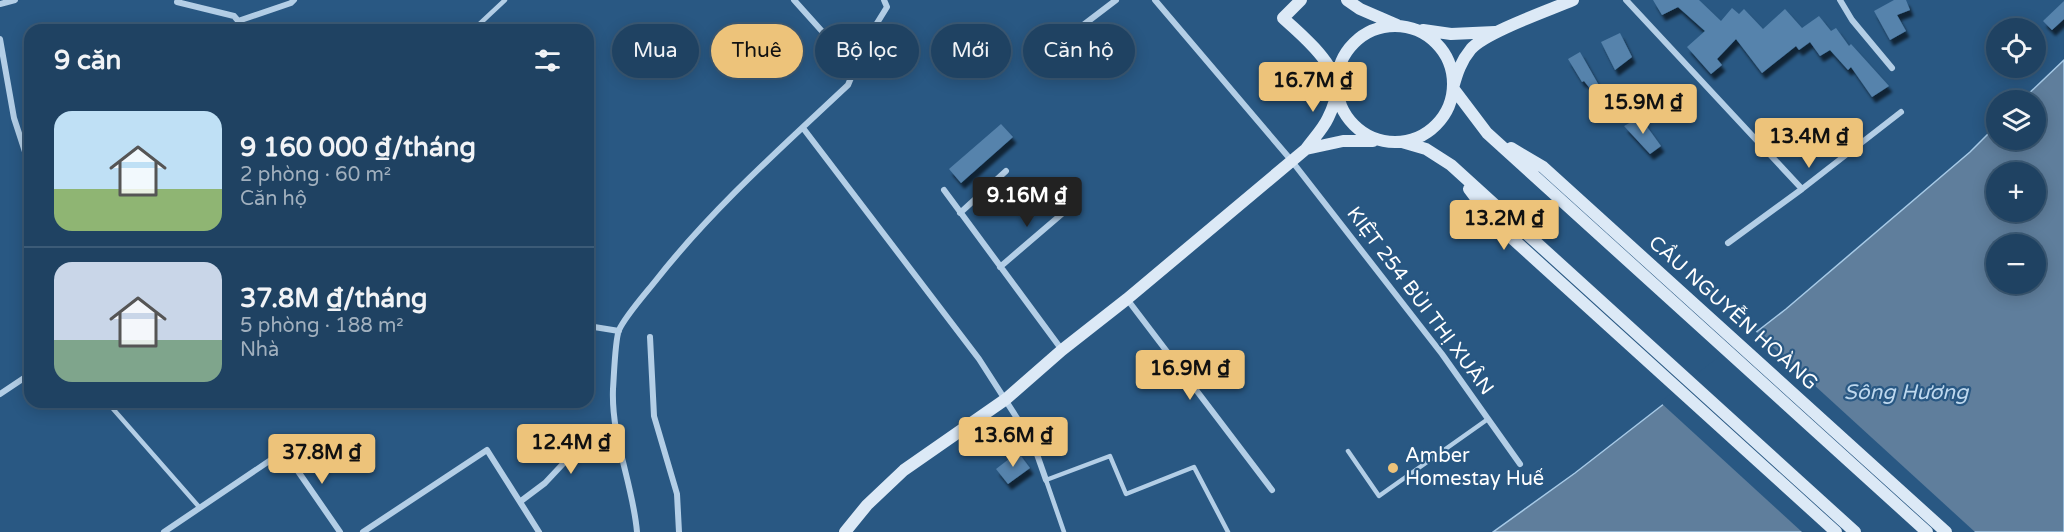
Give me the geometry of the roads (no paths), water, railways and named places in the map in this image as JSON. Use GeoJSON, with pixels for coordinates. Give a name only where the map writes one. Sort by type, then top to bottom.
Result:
{"type":"FeatureCollection","features":[{"type":"Feature","properties":{"kind":"main road"},"geometry":{"type":"LineString","coordinates":[[1301,0],[1283,18],[1310,43],[1327,66],[1336,82],[1339,102],[1348,120],[1363,133],[1382,141]]}},
{"type":"Feature","properties":{"kind":"main road"},"geometry":{"type":"LineString","coordinates":[[1347,0],[1360,9],[1398,25],[1416,29],[1451,34],[1499,32]]}},
{"type":"Feature","properties":{"kind":"main road"},"geometry":{"type":"LineString","coordinates":[[1402,142],[1421,136],[1437,124],[1448,107],[1458,69],[1472,48],[1499,32],[1573,0]]}},
{"type":"Feature","properties":{"kind":"main road"},"geometry":{"type":"LineString","coordinates":[[845,532],[867,505],[904,470],[1006,399],[1306,149],[1327,120],[1335,100],[1339,64],[1348,48],[1362,35],[1379,27],[1398,25]]}},
{"type":"Feature","properties":{"kind":"main road"},"geometry":{"type":"LineString","coordinates":[[1416,29],[1432,38],[1444,52],[1452,69],[1453,88]]}},
{"type":"Feature","properties":{"kind":"main road","name":"CẦU NGUYỄN HOÀNG"},"geometry":{"type":"LineString","coordinates":[[1453,88],[1487,133],[1639,262],[1946,532]]}},
{"type":"Feature","properties":{"kind":"main road"},"geometry":{"type":"LineString","coordinates":[[1306,149],[1343,141],[1402,142],[1426,149],[1450,165],[1855,532]]}},
{"type":"Feature","properties":{"kind":"main road"},"geometry":{"type":"LineString","coordinates":[[1450,165],[1493,221],[1836,532]]}},
{"type":"Feature","properties":{"kind":"main road","name":"CẦU NGUYỄN HOÀNG"},"geometry":{"type":"LineString","coordinates":[[1639,262],[1927,532]]}},
{"type":"Feature","properties":{"kind":"street"},"geometry":{"type":"LineString","coordinates":[[0,4],[15,0]]}},
{"type":"Feature","properties":{"kind":"street"},"geometry":{"type":"LineString","coordinates":[[238,21],[294,0]]}},
{"type":"Feature","properties":{"kind":"street"},"geometry":{"type":"LineString","coordinates":[[794,0],[816,24]]}},
{"type":"Feature","properties":{"kind":"street"},"geometry":{"type":"LineString","coordinates":[[876,24],[887,7],[884,0]]}},
{"type":"Feature","properties":{"kind":"street"},"geometry":{"type":"LineString","coordinates":[[1087,24],[1116,0]]}},
{"type":"Feature","properties":{"kind":"street","name":"KIỆT 254 BÙI THỊ XUÂN"},"geometry":{"type":"LineString","coordinates":[[1155,0],[1291,160],[1442,354],[1520,464]]}},
{"type":"Feature","properties":{"kind":"street"},"geometry":{"type":"LineString","coordinates":[[1626,0],[1802,189]]}},
{"type":"Feature","properties":{"kind":"street"},"geometry":{"type":"LineString","coordinates":[[1840,0],[1852,20],[1892,68]]}},
{"type":"Feature","properties":{"kind":"street"},"geometry":{"type":"LineString","coordinates":[[177,2],[234,16],[241,24]]}},
{"type":"Feature","properties":{"kind":"street"},"geometry":{"type":"LineString","coordinates":[[0,39],[14,118],[24,149]]}},
{"type":"Feature","properties":{"kind":"street"},"geometry":{"type":"LineString","coordinates":[[637,532],[619,447],[613,392],[618,331],[681,248],[848,85],[851,78]]}},
{"type":"Feature","properties":{"kind":"street"},"geometry":{"type":"LineString","coordinates":[[1728,243],[1901,112]]}},
{"type":"Feature","properties":{"kind":"street"},"geometry":{"type":"LineString","coordinates":[[803,128],[929,293],[1006,399],[1033,443],[1046,480]]}},
{"type":"Feature","properties":{"kind":"street"},"geometry":{"type":"LineString","coordinates":[[960,213],[1006,171]]}},
{"type":"Feature","properties":{"kind":"street"},"geometry":{"type":"LineString","coordinates":[[944,190],[1062,350]]}},
{"type":"Feature","properties":{"kind":"street"},"geometry":{"type":"LineString","coordinates":[[1000,267],[1070,207]]}},
{"type":"Feature","properties":{"kind":"street"},"geometry":{"type":"LineString","coordinates":[[1127,299],[1272,490]]}},
{"type":"Feature","properties":{"kind":"street"},"geometry":{"type":"LineString","coordinates":[[594,327],[618,331]]}},
{"type":"Feature","properties":{"kind":"street"},"geometry":{"type":"LineString","coordinates":[[650,337],[654,416],[676,494],[679,532]]}},
{"type":"Feature","properties":{"kind":"street"},"geometry":{"type":"LineString","coordinates":[[0,394],[24,379]]}},
{"type":"Feature","properties":{"kind":"street"},"geometry":{"type":"LineString","coordinates":[[521,501],[545,483],[575,451],[584,447],[597,449],[619,447]]}},
{"type":"Feature","properties":{"kind":"street"},"geometry":{"type":"LineString","coordinates":[[363,532],[487,450],[539,532]]}},
{"type":"Feature","properties":{"kind":"street"},"geometry":{"type":"LineString","coordinates":[[164,532],[284,451],[340,532]]}},
{"type":"Feature","properties":{"kind":"lane"},"geometry":{"type":"LineString","coordinates":[[479,24],[505,0]]}},
{"type":"Feature","properties":{"kind":"lane"},"geometry":{"type":"LineString","coordinates":[[112,408],[200,508]]}},
{"type":"Feature","properties":{"kind":"lane"},"geometry":{"type":"LineString","coordinates":[[1348,451],[1379,496],[1488,419]]}},
{"type":"Feature","properties":{"kind":"lane"},"geometry":{"type":"LineString","coordinates":[[1063,532],[1046,480],[1110,456],[1126,494],[1194,467],[1228,532]]}},
{"type":"Feature","properties":{"kind":"water","name":"Sông Hương"},"geometry":{"type":"Polygon","coordinates":[[[2064,60],[2064,532],[1493,532],[1575,473],[1786,309],[1986,136],[1986,150],[2046,150],[2046,90],[2032,90],[2064,60]]]}},
{"type":"Feature","properties":{"kind":"place","name":"Amber Homestay Huế"},"geometry":{"type":"Point","coordinates":[1393,468]}}]}
